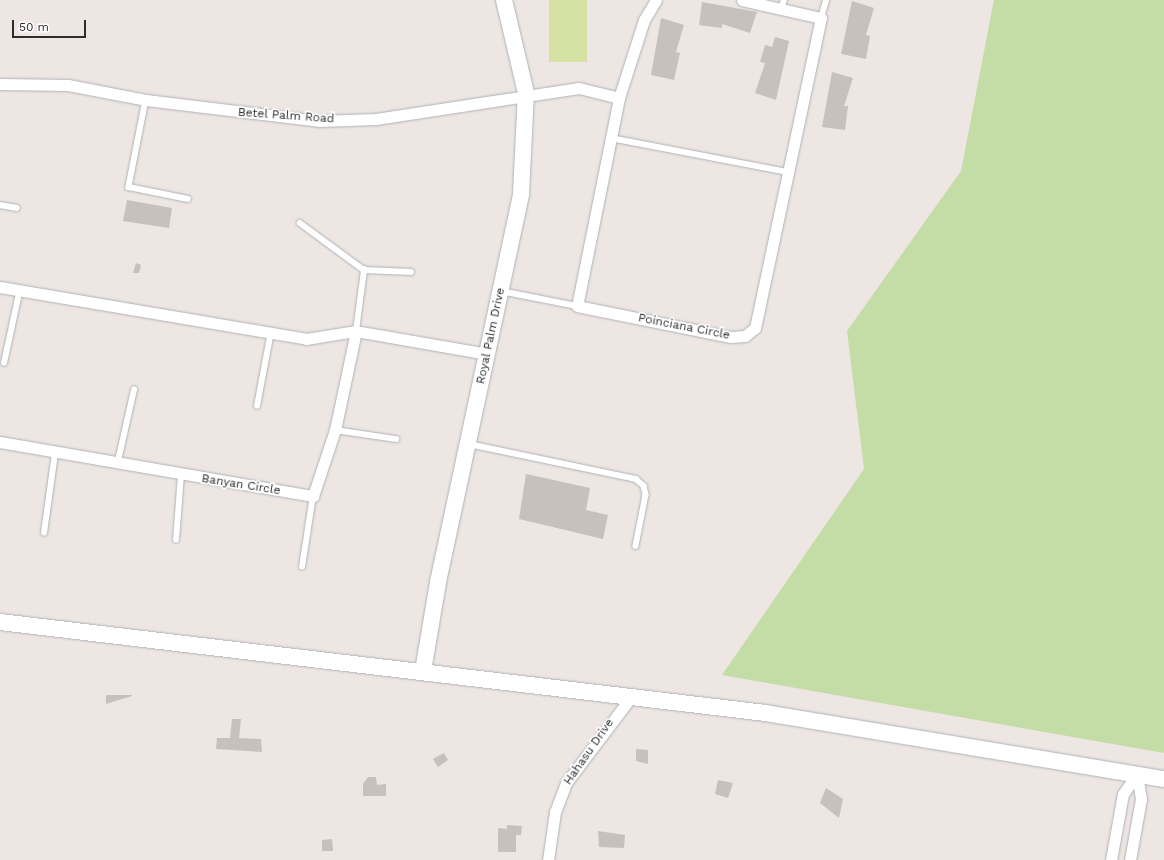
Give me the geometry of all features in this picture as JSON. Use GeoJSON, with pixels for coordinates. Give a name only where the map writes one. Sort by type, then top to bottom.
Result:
{"type":"FeatureCollection","features":[{"type":"Feature","properties":{"kind":"main road","name":"Royal Palm Drive"},"geometry":{"type":"LineString","coordinates":[[423,671],[467,444],[488,354],[521,194],[526,93],[504,0]]}},
{"type":"Feature","properties":{"kind":"main road"},"geometry":{"type":"LineString","coordinates":[[0,622],[423,671],[879,730],[1164,779]]}},
{"type":"Feature","properties":{"kind":"street"},"geometry":{"type":"LineString","coordinates":[[577,306],[619,98],[644,20],[656,0]]}},
{"type":"Feature","properties":{"kind":"street"},"geometry":{"type":"LineString","coordinates":[[742,0],[782,4],[821,18]]}},
{"type":"Feature","properties":{"kind":"street","name":"Poinciana Circle"},"geometry":{"type":"LineString","coordinates":[[577,306],[731,337],[745,336],[755,328],[821,18]]}},
{"type":"Feature","properties":{"kind":"street","name":"Betel Palm Road"},"geometry":{"type":"LineString","coordinates":[[0,84],[68,85],[146,100],[319,121],[376,119],[526,93],[579,88],[619,98]]}},
{"type":"Feature","properties":{"kind":"street"},"geometry":{"type":"LineString","coordinates":[[0,287],[20,288],[306,339],[356,331],[488,354]]}},
{"type":"Feature","properties":{"kind":"street"},"geometry":{"type":"LineString","coordinates":[[313,496],[335,430],[356,331]]}},
{"type":"Feature","properties":{"kind":"street","name":"Banyan Circle"},"geometry":{"type":"LineString","coordinates":[[0,442],[55,454],[118,460],[181,475],[313,496]]}},
{"type":"Feature","properties":{"kind":"street","name":"Hahasu Drive"},"geometry":{"type":"LineString","coordinates":[[548,860],[555,812],[566,783],[631,697]]}},
{"type":"Feature","properties":{"kind":"street"},"geometry":{"type":"LineString","coordinates":[[1111,860],[1123,794],[1138,774]]}},
{"type":"Feature","properties":{"kind":"street"},"geometry":{"type":"LineString","coordinates":[[1130,860],[1141,799],[1138,774]]}},
{"type":"Feature","properties":{"kind":"lane"},"geometry":{"type":"LineString","coordinates":[[821,18],[826,0]]}},
{"type":"Feature","properties":{"kind":"lane"},"geometry":{"type":"LineString","coordinates":[[146,100],[129,187],[188,199]]}},
{"type":"Feature","properties":{"kind":"lane"},"geometry":{"type":"LineString","coordinates":[[611,138],[788,172]]}},
{"type":"Feature","properties":{"kind":"lane"},"geometry":{"type":"LineString","coordinates":[[0,205],[17,208]]}},
{"type":"Feature","properties":{"kind":"lane"},"geometry":{"type":"LineString","coordinates":[[300,224],[364,270],[411,272]]}},
{"type":"Feature","properties":{"kind":"lane"},"geometry":{"type":"LineString","coordinates":[[356,331],[364,270]]}},
{"type":"Feature","properties":{"kind":"lane"},"geometry":{"type":"LineString","coordinates":[[4,363],[20,288]]}},
{"type":"Feature","properties":{"kind":"lane"},"geometry":{"type":"LineString","coordinates":[[501,291],[577,306]]}},
{"type":"Feature","properties":{"kind":"lane"},"geometry":{"type":"LineString","coordinates":[[257,406],[272,332]]}},
{"type":"Feature","properties":{"kind":"lane"},"geometry":{"type":"LineString","coordinates":[[118,460],[134,390]]}},
{"type":"Feature","properties":{"kind":"lane"},"geometry":{"type":"LineString","coordinates":[[335,430],[396,439]]}},
{"type":"Feature","properties":{"kind":"lane"},"geometry":{"type":"LineString","coordinates":[[467,444],[636,479],[644,486],[646,495],[636,546]]}},
{"type":"Feature","properties":{"kind":"lane"},"geometry":{"type":"LineString","coordinates":[[44,533],[55,454]]}},
{"type":"Feature","properties":{"kind":"lane"},"geometry":{"type":"LineString","coordinates":[[176,540],[181,475]]}},
{"type":"Feature","properties":{"kind":"lane"},"geometry":{"type":"LineString","coordinates":[[302,567],[313,496]]}},
{"type":"Feature","properties":{"kind":"green space"},"geometry":{"type":"Polygon","coordinates":[[[549,0],[587,0],[587,62],[549,62],[549,0]]]}},
{"type":"Feature","properties":{"kind":"green space"},"geometry":{"type":"Polygon","coordinates":[[[994,0],[1164,0],[1164,753],[722,675],[864,469],[847,331],[961,171],[994,0]]]}},
{"type":"Feature","properties":{"kind":"building"},"geometry":{"type":"Polygon","coordinates":[[[852,1],[874,8],[866,35],[870,36],[866,59],[841,54],[852,1]]]}},
{"type":"Feature","properties":{"kind":"building"},"geometry":{"type":"Polygon","coordinates":[[[702,2],[757,12],[750,33],[722,24],[722,28],[699,25],[702,2]]]}},
{"type":"Feature","properties":{"kind":"building"},"geometry":{"type":"Polygon","coordinates":[[[661,18],[684,25],[676,52],[680,53],[674,80],[651,75],[661,18]]]}},
{"type":"Feature","properties":{"kind":"building"},"geometry":{"type":"Polygon","coordinates":[[[775,37],[789,41],[776,100],[755,93],[765,63],[760,62],[765,45],[772,47],[775,37]]]}},
{"type":"Feature","properties":{"kind":"building"},"geometry":{"type":"Polygon","coordinates":[[[832,72],[853,78],[844,106],[848,106],[845,130],[822,127],[832,72]]]}},
{"type":"Feature","properties":{"kind":"building"},"geometry":{"type":"Polygon","coordinates":[[[127,200],[172,208],[169,228],[123,221],[127,200]]]}},
{"type":"Feature","properties":{"kind":"building"},"geometry":{"type":"Polygon","coordinates":[[[136,263],[141,265],[139,273],[133,273],[136,263]]]}},
{"type":"Feature","properties":{"kind":"building"},"geometry":{"type":"Polygon","coordinates":[[[526,474],[590,488],[586,510],[608,515],[603,539],[519,519],[526,474]]]}},
{"type":"Feature","properties":{"kind":"building"},"geometry":{"type":"Polygon","coordinates":[[[106,695],[132,695],[132,696],[106,704],[106,695]]]}},
{"type":"Feature","properties":{"kind":"building"},"geometry":{"type":"Polygon","coordinates":[[[232,719],[241,719],[239,738],[261,739],[262,752],[216,749],[217,738],[230,738],[232,719]]]}},
{"type":"Feature","properties":{"kind":"building"},"geometry":{"type":"Polygon","coordinates":[[[636,749],[648,750],[648,764],[636,761],[636,749]]]}},
{"type":"Feature","properties":{"kind":"building"},"geometry":{"type":"Polygon","coordinates":[[[444,753],[448,760],[438,767],[433,759],[444,753]]]}},
{"type":"Feature","properties":{"kind":"building"},"geometry":{"type":"Polygon","coordinates":[[[368,777],[376,777],[377,785],[386,784],[386,796],[363,796],[363,784],[368,777]]]}},
{"type":"Feature","properties":{"kind":"building"},"geometry":{"type":"Polygon","coordinates":[[[718,780],[733,783],[728,798],[715,794],[718,780]]]}},
{"type":"Feature","properties":{"kind":"building"},"geometry":{"type":"Polygon","coordinates":[[[826,788],[843,799],[839,818],[820,803],[826,788]]]}},
{"type":"Feature","properties":{"kind":"building"},"geometry":{"type":"Polygon","coordinates":[[[507,825],[522,826],[521,835],[516,835],[516,852],[498,852],[498,828],[507,829],[507,825]]]}},
{"type":"Feature","properties":{"kind":"building"},"geometry":{"type":"Polygon","coordinates":[[[598,831],[625,835],[624,848],[599,847],[598,831]]]}},
{"type":"Feature","properties":{"kind":"building"},"geometry":{"type":"Polygon","coordinates":[[[332,839],[333,851],[322,851],[322,840],[332,839]]]}}]}
